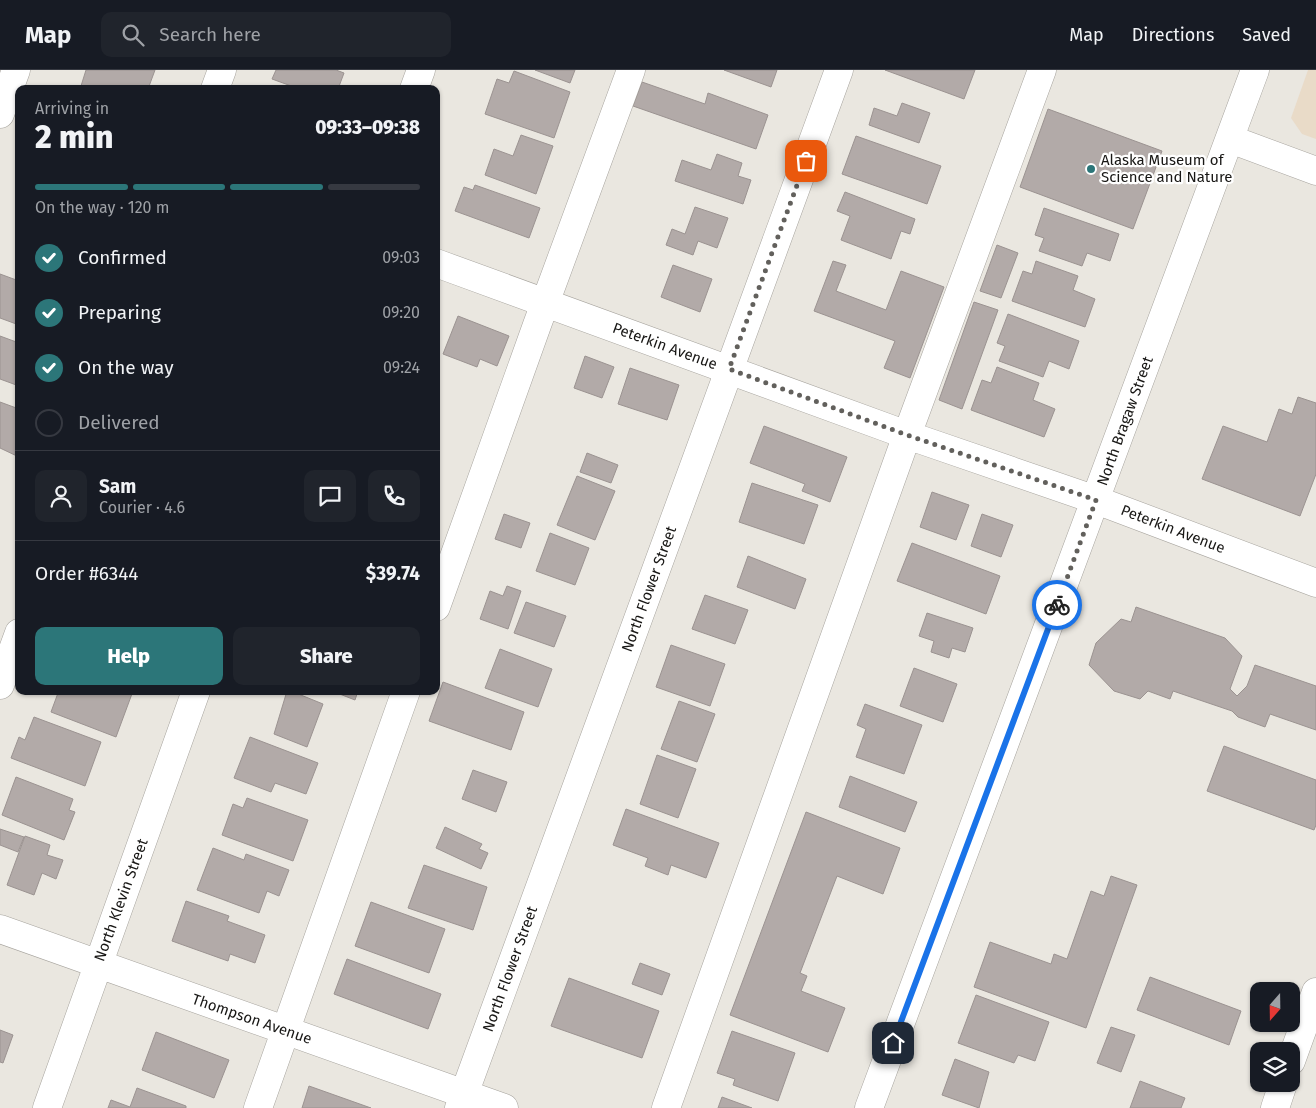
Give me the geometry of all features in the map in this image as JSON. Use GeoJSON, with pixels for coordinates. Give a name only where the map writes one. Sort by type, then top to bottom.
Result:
{"type":"FeatureCollection","features":[{"type":"Feature","properties":{"kind":"street"},"geometry":{"type":"LineString","coordinates":[[6,109],[16,70]]}},
{"type":"Feature","properties":{"kind":"street"},"geometry":{"type":"LineString","coordinates":[[216,85],[222,70]]}},
{"type":"Feature","properties":{"kind":"street"},"geometry":{"type":"LineString","coordinates":[[415,85],[421,70]]}},
{"type":"Feature","properties":{"kind":"street"},"geometry":{"type":"LineString","coordinates":[[440,596],[631,70]]}},
{"type":"Feature","properties":{"kind":"street","name":"North Flower Street"},"geometry":{"type":"LineString","coordinates":[[462,1101],[839,70]]}},
{"type":"Feature","properties":{"kind":"street"},"geometry":{"type":"LineString","coordinates":[[666,1108],[907,435],[1042,70]]}},
{"type":"Feature","properties":{"kind":"street","name":"North Bragaw Street"},"geometry":{"type":"LineString","coordinates":[[869,1108],[1255,70]]}},
{"type":"Feature","properties":{"kind":"street"},"geometry":{"type":"LineString","coordinates":[[1230,139],[1316,171]]}},
{"type":"Feature","properties":{"kind":"street","name":"Peterkin Avenue"},"geometry":{"type":"LineString","coordinates":[[440,264],[907,435],[1096,500],[1316,583]]}},
{"type":"Feature","properties":{"kind":"street"},"geometry":{"type":"LineString","coordinates":[[0,685],[15,644]]}},
{"type":"Feature","properties":{"kind":"street","name":"North Klevin Street"},"geometry":{"type":"LineString","coordinates":[[47,1108],[195,695]]}},
{"type":"Feature","properties":{"kind":"street"},"geometry":{"type":"LineString","coordinates":[[258,1108],[405,695]]}},
{"type":"Feature","properties":{"kind":"street","name":"Thompson Avenue"},"geometry":{"type":"LineString","coordinates":[[0,930],[286,1031],[462,1101],[504,1108]]}},
{"type":"Feature","properties":{"kind":"street"},"geometry":{"type":"LineString","coordinates":[[1298,1042],[1316,992]]}},
{"type":"Feature","properties":{"kind":"street"},"geometry":{"type":"LineString","coordinates":[[1275,1108],[1280,1092]]}},
{"type":"Feature","properties":{"kind":"shaded area"},"geometry":{"type":"Polygon","coordinates":[[[1308,70],[1316,70],[1316,139],[1302,134],[1291,118],[1308,70]]]}},
{"type":"Feature","properties":{"kind":"building"},"geometry":{"type":"Polygon","coordinates":[[[86,70],[155,70],[149,85],[81,85],[86,70]]]}},
{"type":"Feature","properties":{"kind":"building"},"geometry":{"type":"Polygon","coordinates":[[[276,70],[336,70],[344,73],[340,85],[288,85],[272,79],[276,70]]]}},
{"type":"Feature","properties":{"kind":"building"},"geometry":{"type":"Polygon","coordinates":[[[535,70],[575,70],[570,83],[535,70]]]}},
{"type":"Feature","properties":{"kind":"building"},"geometry":{"type":"Polygon","coordinates":[[[724,70],[777,70],[771,87],[724,70]]]}},
{"type":"Feature","properties":{"kind":"building"},"geometry":{"type":"Polygon","coordinates":[[[885,70],[975,70],[964,99],[885,70]]]}},
{"type":"Feature","properties":{"kind":"building"},"geometry":{"type":"Polygon","coordinates":[[[514,71],[570,92],[554,138],[485,114],[497,79],[509,83],[514,71]]]}},
{"type":"Feature","properties":{"kind":"building"},"geometry":{"type":"Polygon","coordinates":[[[642,82],[705,104],[708,93],[768,115],[756,149],[633,106],[642,82]]]}},
{"type":"Feature","properties":{"kind":"building"},"geometry":{"type":"Polygon","coordinates":[[[902,103],[930,113],[919,143],[869,125],[874,108],[897,116],[902,103]]]}},
{"type":"Feature","properties":{"kind":"building","name":"Alaska Museum of Science and Nature"},"geometry":{"type":"Polygon","coordinates":[[[1048,109],[1162,151],[1133,229],[1020,187],[1048,109]]]}},
{"type":"Feature","properties":{"kind":"building"},"geometry":{"type":"Polygon","coordinates":[[[521,135],[553,146],[536,194],[485,175],[494,149],[513,156],[521,135]]]}},
{"type":"Feature","properties":{"kind":"building"},"geometry":{"type":"Polygon","coordinates":[[[856,136],[941,166],[927,204],[842,174],[856,136]]]}},
{"type":"Feature","properties":{"kind":"building"},"geometry":{"type":"Polygon","coordinates":[[[717,154],[742,163],[738,176],[751,180],[743,204],[675,181],[682,160],[711,170],[717,154]]]}},
{"type":"Feature","properties":{"kind":"building"},"geometry":{"type":"Polygon","coordinates":[[[475,185],[540,208],[529,238],[455,211],[464,187],[473,190],[475,185]]]}},
{"type":"Feature","properties":{"kind":"building"},"geometry":{"type":"Polygon","coordinates":[[[845,192],[915,219],[910,234],[901,231],[891,259],[841,240],[850,216],[837,211],[845,192]]]}},
{"type":"Feature","properties":{"kind":"building"},"geometry":{"type":"Polygon","coordinates":[[[695,207],[728,218],[717,248],[698,241],[693,255],[666,245],[672,229],[685,234],[695,207]]]}},
{"type":"Feature","properties":{"kind":"building"},"geometry":{"type":"Polygon","coordinates":[[[1044,208],[1119,234],[1110,261],[1087,253],[1082,266],[1039,251],[1044,238],[1035,235],[1044,208]]]}},
{"type":"Feature","properties":{"kind":"building"},"geometry":{"type":"Polygon","coordinates":[[[997,245],[1018,253],[1001,298],[980,291],[997,245]]]}},
{"type":"Feature","properties":{"kind":"building"},"geometry":{"type":"Polygon","coordinates":[[[833,261],[846,265],[836,291],[886,310],[901,271],[944,287],[910,378],[884,368],[895,341],[814,311],[833,261]]]}},
{"type":"Feature","properties":{"kind":"building"},"geometry":{"type":"Polygon","coordinates":[[[1036,261],[1078,276],[1073,290],[1095,299],[1085,327],[1012,301],[1023,271],[1032,274],[1036,261]]]}},
{"type":"Feature","properties":{"kind":"building"},"geometry":{"type":"Polygon","coordinates":[[[673,265],[712,279],[700,312],[661,297],[673,265]]]}},
{"type":"Feature","properties":{"kind":"building"},"geometry":{"type":"Polygon","coordinates":[[[0,274],[15,280],[15,324],[0,318],[0,274]]]}},
{"type":"Feature","properties":{"kind":"building"},"geometry":{"type":"Polygon","coordinates":[[[974,302],[998,310],[962,409],[939,400],[974,302]]]}},
{"type":"Feature","properties":{"kind":"building"},"geometry":{"type":"Polygon","coordinates":[[[1008,314],[1079,341],[1069,369],[1049,361],[1043,377],[999,361],[1005,346],[997,343],[1008,314]]]}},
{"type":"Feature","properties":{"kind":"building"},"geometry":{"type":"Polygon","coordinates":[[[458,316],[509,336],[497,366],[480,359],[477,367],[443,354],[458,316]]]}},
{"type":"Feature","properties":{"kind":"building"},"geometry":{"type":"Polygon","coordinates":[[[0,336],[15,342],[15,385],[0,379],[0,336]]]}},
{"type":"Feature","properties":{"kind":"building"},"geometry":{"type":"Polygon","coordinates":[[[585,356],[614,367],[602,398],[574,388],[585,356]]]}},
{"type":"Feature","properties":{"kind":"building"},"geometry":{"type":"Polygon","coordinates":[[[997,367],[1039,383],[1033,400],[1055,409],[1044,437],[971,410],[982,380],[991,383],[997,367]]]}},
{"type":"Feature","properties":{"kind":"building"},"geometry":{"type":"Polygon","coordinates":[[[630,368],[679,385],[667,420],[618,404],[630,368]]]}},
{"type":"Feature","properties":{"kind":"building"},"geometry":{"type":"Polygon","coordinates":[[[1298,397],[1316,403],[1316,474],[1300,516],[1202,479],[1223,426],[1267,442],[1279,409],[1292,414],[1298,397]]]}},
{"type":"Feature","properties":{"kind":"building"},"geometry":{"type":"Polygon","coordinates":[[[0,402],[15,408],[15,455],[0,448],[0,402]]]}},
{"type":"Feature","properties":{"kind":"building"},"geometry":{"type":"Polygon","coordinates":[[[764,426],[847,457],[830,502],[802,491],[805,484],[750,463],[764,426]]]}},
{"type":"Feature","properties":{"kind":"building"},"geometry":{"type":"Polygon","coordinates":[[[587,453],[618,465],[611,483],[580,472],[587,453]]]}},
{"type":"Feature","properties":{"kind":"building"},"geometry":{"type":"Polygon","coordinates":[[[577,476],[615,491],[595,540],[557,525],[577,476]]]}},
{"type":"Feature","properties":{"kind":"building"},"geometry":{"type":"Polygon","coordinates":[[[752,483],[818,505],[804,544],[739,522],[752,483]]]}},
{"type":"Feature","properties":{"kind":"building"},"geometry":{"type":"Polygon","coordinates":[[[932,492],[969,505],[956,540],[920,527],[932,492]]]}},
{"type":"Feature","properties":{"kind":"building"},"geometry":{"type":"Polygon","coordinates":[[[504,514],[530,523],[521,548],[495,539],[504,514]]]}},
{"type":"Feature","properties":{"kind":"building"},"geometry":{"type":"Polygon","coordinates":[[[982,514],[1013,525],[1001,557],[971,546],[982,514]]]}},
{"type":"Feature","properties":{"kind":"building"},"geometry":{"type":"Polygon","coordinates":[[[550,533],[589,548],[575,585],[536,571],[550,533]]]}},
{"type":"Feature","properties":{"kind":"building"},"geometry":{"type":"Polygon","coordinates":[[[912,543],[1000,576],[986,614],[897,581],[912,543]]]}},
{"type":"Feature","properties":{"kind":"building"},"geometry":{"type":"Polygon","coordinates":[[[748,556],[806,579],[795,609],[737,587],[748,556]]]}},
{"type":"Feature","properties":{"kind":"building"},"geometry":{"type":"Polygon","coordinates":[[[507,586],[521,591],[508,629],[480,619],[490,591],[503,596],[507,586]]]}},
{"type":"Feature","properties":{"kind":"building"},"geometry":{"type":"Polygon","coordinates":[[[705,595],[748,610],[735,644],[692,629],[705,595]]]}},
{"type":"Feature","properties":{"kind":"building"},"geometry":{"type":"Polygon","coordinates":[[[526,602],[566,616],[554,647],[514,633],[526,602]]]}},
{"type":"Feature","properties":{"kind":"building"},"geometry":{"type":"Polygon","coordinates":[[[1136,607],[1225,638],[1242,656],[1230,689],[1237,696],[1247,686],[1255,665],[1316,686],[1316,730],[1270,714],[1265,727],[1238,717],[1232,711],[1173,691],[1170,699],[1148,691],[1140,699],[1114,691],[1089,665],[1096,643],[1121,619],[1131,622],[1136,607]]]}},
{"type":"Feature","properties":{"kind":"building"},"geometry":{"type":"Polygon","coordinates":[[[927,613],[973,628],[965,652],[952,648],[949,658],[931,652],[934,641],[919,636],[927,613]]]}},
{"type":"Feature","properties":{"kind":"building"},"geometry":{"type":"Polygon","coordinates":[[[671,645],[725,664],[710,706],[656,687],[671,645]]]}},
{"type":"Feature","properties":{"kind":"building"},"geometry":{"type":"Polygon","coordinates":[[[500,649],[552,669],[538,707],[485,688],[500,649]]]}},
{"type":"Feature","properties":{"kind":"building"},"geometry":{"type":"Polygon","coordinates":[[[914,668],[957,684],[943,722],[900,706],[914,668]]]}},
{"type":"Feature","properties":{"kind":"building"},"geometry":{"type":"Polygon","coordinates":[[[443,682],[524,712],[511,750],[429,721],[438,695],[440,695],[443,682]]]}},
{"type":"Feature","properties":{"kind":"building"},"geometry":{"type":"Polygon","coordinates":[[[57,695],[132,695],[116,737],[51,712],[57,695]]]}},
{"type":"Feature","properties":{"kind":"building"},"geometry":{"type":"Polygon","coordinates":[[[286,695],[301,695],[323,704],[307,747],[274,734],[286,695]]]}},
{"type":"Feature","properties":{"kind":"building"},"geometry":{"type":"Polygon","coordinates":[[[342,695],[357,695],[355,700],[342,695]]]}},
{"type":"Feature","properties":{"kind":"building"},"geometry":{"type":"Polygon","coordinates":[[[679,701],[715,714],[697,762],[661,749],[679,701]]]}},
{"type":"Feature","properties":{"kind":"building"},"geometry":{"type":"Polygon","coordinates":[[[865,704],[922,725],[904,774],[856,757],[866,729],[857,725],[865,704]]]}},
{"type":"Feature","properties":{"kind":"building"},"geometry":{"type":"Polygon","coordinates":[[[34,717],[101,742],[85,786],[11,758],[19,737],[25,740],[34,717]]]}},
{"type":"Feature","properties":{"kind":"building"},"geometry":{"type":"Polygon","coordinates":[[[250,737],[318,763],[306,794],[275,783],[271,792],[234,778],[250,737]]]}},
{"type":"Feature","properties":{"kind":"building"},"geometry":{"type":"Polygon","coordinates":[[[1224,746],[1316,780],[1316,825],[1314,830],[1207,791],[1224,746]]]}},
{"type":"Feature","properties":{"kind":"building"},"geometry":{"type":"Polygon","coordinates":[[[657,755],[696,769],[678,818],[640,804],[657,755]]]}},
{"type":"Feature","properties":{"kind":"building"},"geometry":{"type":"Polygon","coordinates":[[[473,770],[507,782],[496,812],[462,799],[473,770]]]}},
{"type":"Feature","properties":{"kind":"building"},"geometry":{"type":"Polygon","coordinates":[[[850,776],[917,802],[905,832],[839,807],[850,776]]]}},
{"type":"Feature","properties":{"kind":"building"},"geometry":{"type":"Polygon","coordinates":[[[16,777],[73,799],[69,810],[75,812],[64,840],[2,815],[16,777]]]}},
{"type":"Feature","properties":{"kind":"building"},"geometry":{"type":"Polygon","coordinates":[[[247,798],[308,820],[293,861],[222,835],[233,804],[243,808],[247,798]]]}},
{"type":"Feature","properties":{"kind":"building"},"geometry":{"type":"Polygon","coordinates":[[[626,809],[719,843],[706,878],[671,865],[668,875],[645,866],[648,858],[613,845],[626,809]]]}},
{"type":"Feature","properties":{"kind":"building"},"geometry":{"type":"Polygon","coordinates":[[[806,812],[900,848],[883,894],[837,876],[800,973],[807,976],[801,991],[845,1008],[828,1052],[730,1015],[806,812]]]}},
{"type":"Feature","properties":{"kind":"building"},"geometry":{"type":"Polygon","coordinates":[[[445,827],[482,844],[479,849],[488,853],[481,869],[436,848],[445,827]]]}},
{"type":"Feature","properties":{"kind":"building"},"geometry":{"type":"Polygon","coordinates":[[[0,829],[24,837],[18,852],[0,845],[0,829]]]}},
{"type":"Feature","properties":{"kind":"building"},"geometry":{"type":"Polygon","coordinates":[[[25,836],[50,845],[47,855],[63,860],[56,879],[42,873],[34,895],[7,885],[25,836]]]}},
{"type":"Feature","properties":{"kind":"building"},"geometry":{"type":"Polygon","coordinates":[[[213,848],[244,860],[246,854],[289,870],[279,896],[267,891],[259,913],[197,890],[213,848]]]}},
{"type":"Feature","properties":{"kind":"building"},"geometry":{"type":"Polygon","coordinates":[[[424,865],[487,887],[473,930],[408,908],[424,865]]]}},
{"type":"Feature","properties":{"kind":"building"},"geometry":{"type":"Polygon","coordinates":[[[1111,876],[1137,885],[1086,1028],[974,987],[990,942],[1051,964],[1054,954],[1067,959],[1091,891],[1104,896],[1111,876]]]}},
{"type":"Feature","properties":{"kind":"building"},"geometry":{"type":"Polygon","coordinates":[[[186,901],[229,916],[227,921],[265,935],[255,963],[230,954],[228,961],[172,941],[186,901]]]}},
{"type":"Feature","properties":{"kind":"building"},"geometry":{"type":"Polygon","coordinates":[[[371,902],[445,929],[429,973],[355,946],[371,902]]]}},
{"type":"Feature","properties":{"kind":"building"},"geometry":{"type":"Polygon","coordinates":[[[347,959],[441,994],[428,1029],[334,994],[347,959]]]}},
{"type":"Feature","properties":{"kind":"building"},"geometry":{"type":"Polygon","coordinates":[[[640,963],[670,974],[662,995],[632,984],[640,963]]]}},
{"type":"Feature","properties":{"kind":"building"},"geometry":{"type":"Polygon","coordinates":[[[1150,977],[1241,1011],[1229,1045],[1137,1010],[1150,977]]]}},
{"type":"Feature","properties":{"kind":"building"},"geometry":{"type":"Polygon","coordinates":[[[569,978],[659,1011],[642,1058],[551,1026],[569,978]]]}},
{"type":"Feature","properties":{"kind":"building"},"geometry":{"type":"Polygon","coordinates":[[[976,995],[1049,1022],[1035,1061],[1018,1055],[1014,1063],[958,1043],[976,995]]]}},
{"type":"Feature","properties":{"kind":"building"},"geometry":{"type":"Polygon","coordinates":[[[1111,1027],[1135,1035],[1121,1072],[1097,1063],[1111,1027]]]}},
{"type":"Feature","properties":{"kind":"building"},"geometry":{"type":"Polygon","coordinates":[[[0,1030],[13,1035],[3,1063],[0,1062],[0,1030]]]}},
{"type":"Feature","properties":{"kind":"building"},"geometry":{"type":"Polygon","coordinates":[[[732,1031],[795,1053],[778,1101],[733,1085],[735,1079],[717,1073],[732,1031]]]}},
{"type":"Feature","properties":{"kind":"building"},"geometry":{"type":"Polygon","coordinates":[[[156,1032],[229,1060],[214,1098],[142,1070],[156,1032]]]}},
{"type":"Feature","properties":{"kind":"building"},"geometry":{"type":"Polygon","coordinates":[[[955,1059],[989,1072],[979,1108],[942,1095],[955,1059]]]}},
{"type":"Feature","properties":{"kind":"building"},"geometry":{"type":"Polygon","coordinates":[[[1140,1081],[1185,1098],[1181,1108],[1130,1108],[1140,1081]]]}},
{"type":"Feature","properties":{"kind":"building"},"geometry":{"type":"Polygon","coordinates":[[[309,1086],[371,1108],[302,1108],[309,1086]]]}},
{"type":"Feature","properties":{"kind":"building"},"geometry":{"type":"Polygon","coordinates":[[[137,1088],[186,1106],[186,1108],[108,1108],[111,1100],[130,1107],[137,1088]]]}},
{"type":"Feature","properties":{"kind":"building"},"geometry":{"type":"Polygon","coordinates":[[[722,1097],[752,1108],[718,1108],[722,1097]]]}},
{"type":"Feature","properties":{"kind":"way so far"},"geometry":{"type":"LineString","coordinates":[[806,161],[729,369],[907,435],[1096,500],[1057,605]]}},
{"type":"Feature","properties":{"kind":"place","name":"Alaska Museum of Science and Nature"},"geometry":{"type":"Point","coordinates":[1091,169]}},
{"type":"Feature","properties":{"kind":"route"},"geometry":{"type":"LineString","coordinates":[[893,1043],[1057,605]]}}]}
